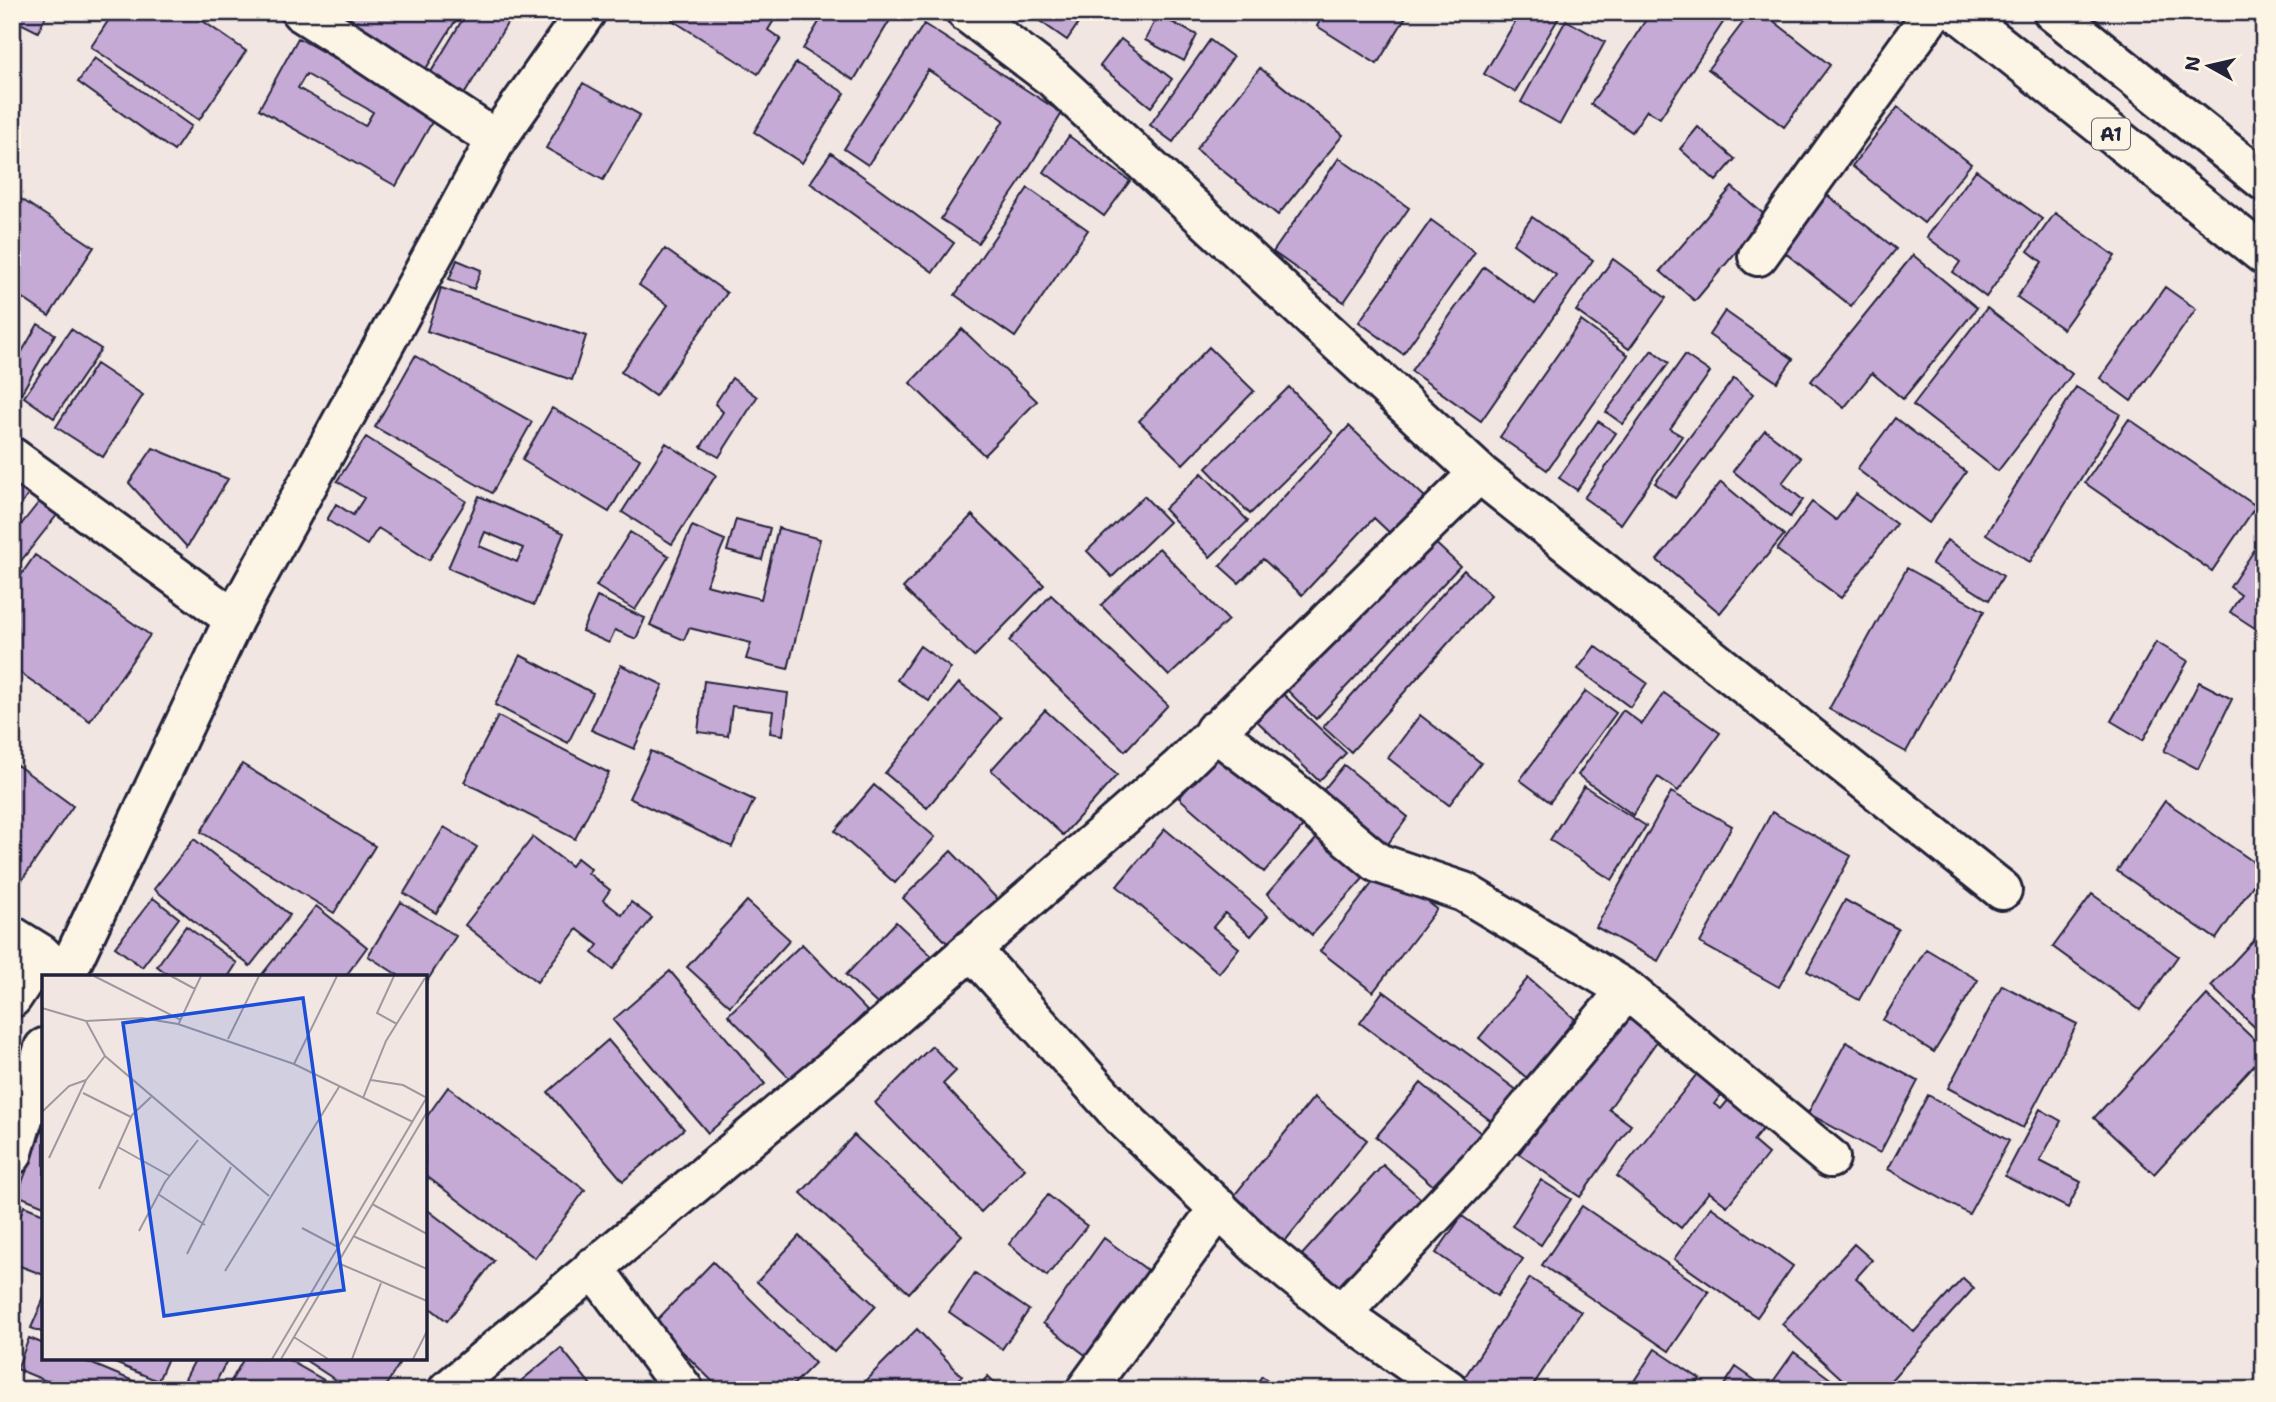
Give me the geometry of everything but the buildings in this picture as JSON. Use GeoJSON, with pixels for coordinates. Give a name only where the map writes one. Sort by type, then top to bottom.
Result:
{"type":"FeatureCollection","features":[{"type":"Feature","properties":{"kind":"main road"},"geometry":{"type":"LineString","coordinates":[[301,12],[496,140]]}},
{"type":"Feature","properties":{"kind":"main road"},"geometry":{"type":"LineString","coordinates":[[12,998],[46,961],[496,140],[586,12]]}},
{"type":"Feature","properties":{"kind":"main road"},"geometry":{"type":"LineString","coordinates":[[966,12],[1053,78],[1479,473],[2002,890]]}},
{"type":"Feature","properties":{"kind":"main road"},"geometry":{"type":"LineString","coordinates":[[1758,256],[1933,12]]}},
{"type":"Feature","properties":{"kind":"main road","name":"A1"},"geometry":{"type":"LineString","coordinates":[[1958,12],[2264,255]]}},
{"type":"Feature","properties":{"kind":"main road"},"geometry":{"type":"LineString","coordinates":[[2060,14],[2264,181]]}},
{"type":"Feature","properties":{"kind":"main road"},"geometry":{"type":"LineString","coordinates":[[12,457],[234,619]]}},
{"type":"Feature","properties":{"kind":"main road"},"geometry":{"type":"LineString","coordinates":[[448,1390],[886,1024],[1180,767],[1479,473]]}},
{"type":"Feature","properties":{"kind":"main road"},"geometry":{"type":"LineString","coordinates":[[1214,731],[1290,789],[1378,863],[1464,892],[1627,990],[1830,1158]]}},
{"type":"Feature","properties":{"kind":"main road"},"geometry":{"type":"LineString","coordinates":[[971,949],[1121,1116],[1261,1248],[1340,1314],[1449,1390]]}},
{"type":"Feature","properties":{"kind":"main road"},"geometry":{"type":"LineString","coordinates":[[1340,1314],[1479,1167],[1627,990]]}},
{"type":"Feature","properties":{"kind":"main road"},"geometry":{"type":"LineString","coordinates":[[12,1155],[42,1055]]}},
{"type":"Feature","properties":{"kind":"main road"},"geometry":{"type":"LineString","coordinates":[[1086,1390],[1219,1208]]}},
{"type":"Feature","properties":{"kind":"main road"},"geometry":{"type":"LineString","coordinates":[[593,1267],[684,1390]]}}]}
